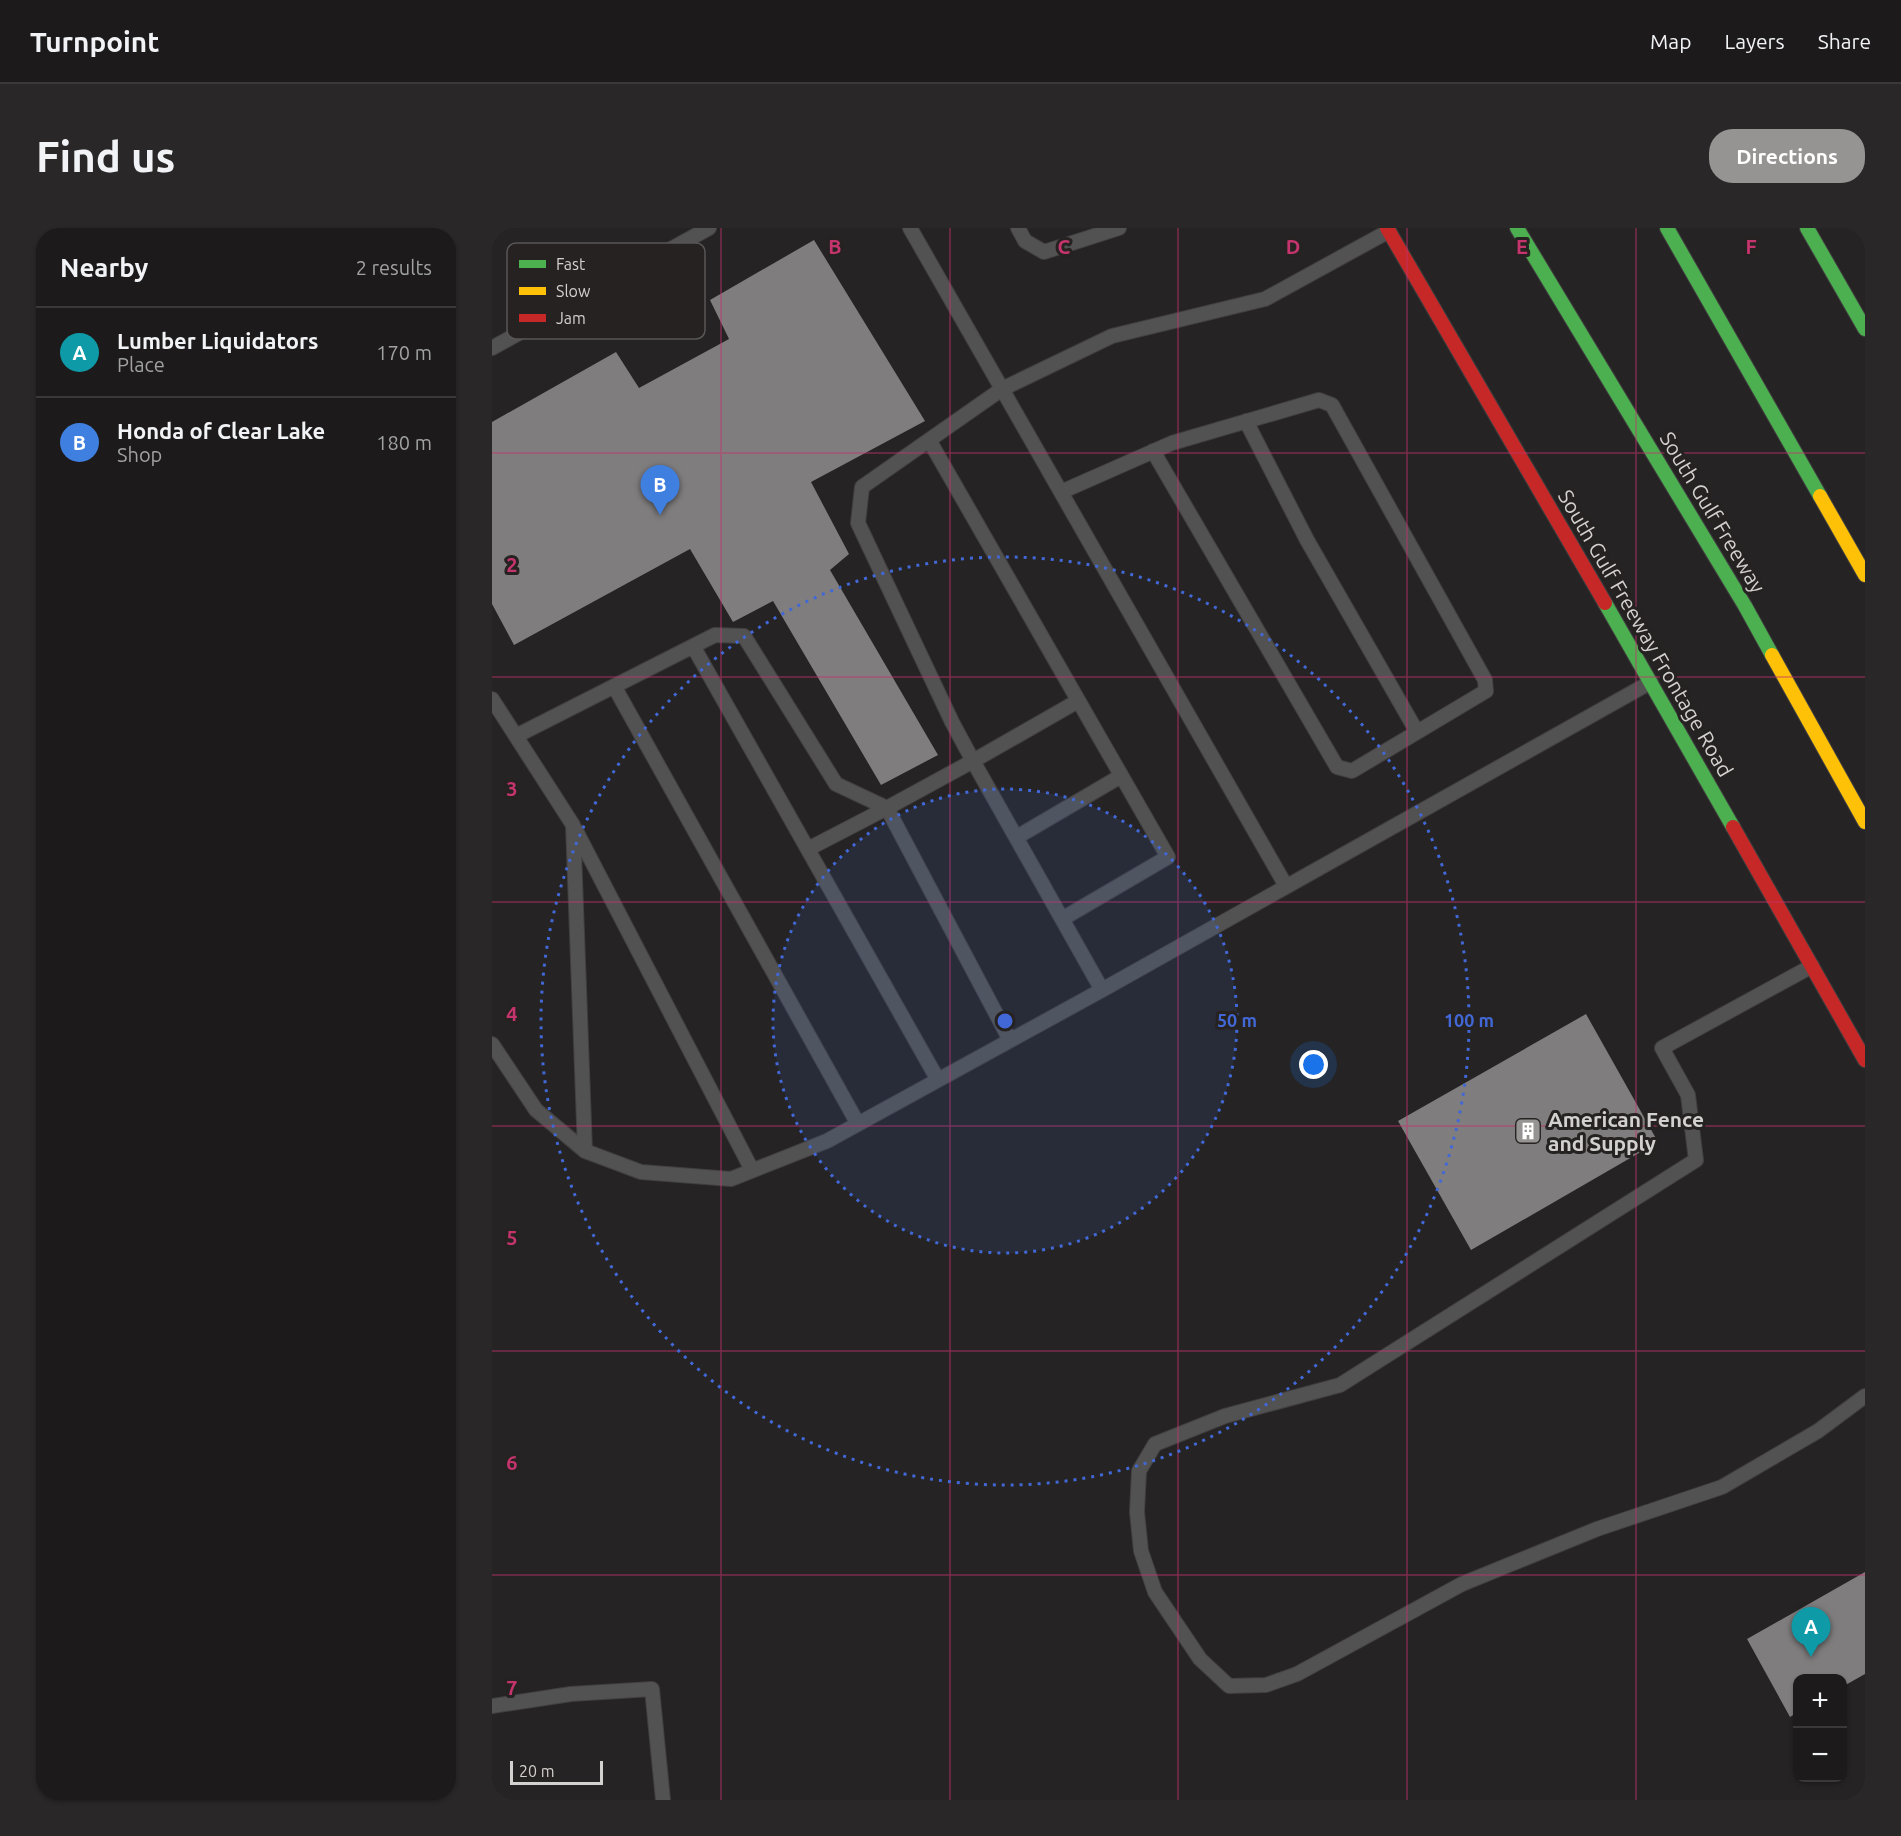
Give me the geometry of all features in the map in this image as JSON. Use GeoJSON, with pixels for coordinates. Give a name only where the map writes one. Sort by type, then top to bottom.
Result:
{"type":"FeatureCollection","features":[{"type":"Feature","properties":{"kind":"main road","name":"South Gulf Freeway"},"geometry":{"type":"LineString","coordinates":[[1517,228],[1745,606],[1865,822]]}},
{"type":"Feature","properties":{"kind":"main road"},"geometry":{"type":"LineString","coordinates":[[1667,228],[1865,575]]}},
{"type":"Feature","properties":{"kind":"main road"},"geometry":{"type":"LineString","coordinates":[[1807,228],[1865,329]]}},
{"type":"Feature","properties":{"kind":"main road","name":"South Gulf Freeway Frontage Road"},"geometry":{"type":"LineString","coordinates":[[1388,229],[1651,682],[1865,1060]]}},
{"type":"Feature","properties":{"kind":"lane"},"geometry":{"type":"LineString","coordinates":[[682,243],[709,228]]}},
{"type":"Feature","properties":{"kind":"lane"},"geometry":{"type":"LineString","coordinates":[[910,228],[1286,886]]}},
{"type":"Feature","properties":{"kind":"lane"},"geometry":{"type":"LineString","coordinates":[[1018,228],[1025,241],[1044,252],[1119,228]]}},
{"type":"Feature","properties":{"kind":"lane"},"geometry":{"type":"LineString","coordinates":[[1102,990],[952,722],[858,523],[862,487],[1002,389],[1112,336],[1265,299],[1388,229]]}},
{"type":"Feature","properties":{"kind":"lane"},"geometry":{"type":"LineString","coordinates":[[492,348],[508,339]]}},
{"type":"Feature","properties":{"kind":"lane"},"geometry":{"type":"LineString","coordinates":[[1061,492],[1153,451],[1173,443],[1319,400],[1332,405],[1485,680],[1486,691],[1352,771],[1337,766],[1153,451]]}},
{"type":"Feature","properties":{"kind":"lane"},"geometry":{"type":"LineString","coordinates":[[1246,421],[1307,540],[1417,732]]}},
{"type":"Feature","properties":{"kind":"lane"},"geometry":{"type":"LineString","coordinates":[[929,440],[1168,857],[1062,919]]}},
{"type":"Feature","properties":{"kind":"lane"},"geometry":{"type":"LineString","coordinates":[[516,736],[715,635],[744,636],[836,784],[887,807],[1010,1040]]}},
{"type":"Feature","properties":{"kind":"lane"},"geometry":{"type":"LineString","coordinates":[[693,646],[938,1080]]}},
{"type":"Feature","properties":{"kind":"lane"},"geometry":{"type":"LineString","coordinates":[[492,1044],[536,1110],[585,1151],[641,1172],[731,1179],[827,1141],[1102,990],[1651,682]]}},
{"type":"Feature","properties":{"kind":"lane"},"geometry":{"type":"LineString","coordinates":[[614,686],[858,1124]]}},
{"type":"Feature","properties":{"kind":"lane"},"geometry":{"type":"LineString","coordinates":[[492,699],[498,720],[516,736],[573,825],[752,1170]]}},
{"type":"Feature","properties":{"kind":"lane"},"geometry":{"type":"LineString","coordinates":[[808,849],[973,761],[1078,701]]}},
{"type":"Feature","properties":{"kind":"lane"},"geometry":{"type":"LineString","coordinates":[[1017,837],[1121,776]]}},
{"type":"Feature","properties":{"kind":"lane"},"geometry":{"type":"LineString","coordinates":[[573,825],[585,1151]]}},
{"type":"Feature","properties":{"kind":"lane"},"geometry":{"type":"LineString","coordinates":[[1812,966],[1662,1048],[1688,1095],[1696,1160],[1340,1385],[1225,1416],[1155,1444],[1139,1471],[1137,1512],[1141,1551],[1155,1592],[1200,1659],[1228,1686],[1266,1685],[1297,1674],[1462,1584],[1597,1529],[1722,1487],[1818,1431],[1865,1396]]}},
{"type":"Feature","properties":{"kind":"lane"},"geometry":{"type":"LineString","coordinates":[[492,1706],[571,1694],[652,1689],[663,1800]]}},
{"type":"Feature","properties":{"kind":"building"},"geometry":{"type":"Polygon","coordinates":[[[814,240],[925,421],[811,482],[849,554],[830,570],[938,755],[881,785],[773,601],[733,622],[690,549],[514,645],[492,604],[492,422],[616,352],[639,388],[729,339],[710,300],[814,240]]]}},
{"type":"Feature","properties":{"kind":"building","name":"American Fence and Supply"},"geometry":{"type":"Polygon","coordinates":[[[1586,1014],[1658,1142],[1471,1250],[1398,1121],[1586,1014]]]}},
{"type":"Feature","properties":{"kind":"building"},"geometry":{"type":"Polygon","coordinates":[[[1865,1572],[1865,1674],[1847,1684],[1847,1674],[1793,1674],[1793,1715],[1790,1717],[1747,1639],[1865,1572]]]}},
{"type":"Feature","properties":{"kind":"traffic: fast"},"geometry":{"type":"LineString","coordinates":[[1517,228],[1745,606],[1772,655]]}},
{"type":"Feature","properties":{"kind":"traffic: fast"},"geometry":{"type":"LineString","coordinates":[[1667,228],[1820,496]]}},
{"type":"Feature","properties":{"kind":"traffic: fast"},"geometry":{"type":"LineString","coordinates":[[1807,228],[1865,329]]}},
{"type":"Feature","properties":{"kind":"traffic: fast"},"geometry":{"type":"LineString","coordinates":[[1605,603],[1733,827]]}},
{"type":"Feature","properties":{"kind":"traffic: slow"},"geometry":{"type":"LineString","coordinates":[[1820,496],[1865,575]]}},
{"type":"Feature","properties":{"kind":"traffic: slow"},"geometry":{"type":"LineString","coordinates":[[1772,655],[1865,822]]}},
{"type":"Feature","properties":{"kind":"traffic: jam"},"geometry":{"type":"LineString","coordinates":[[1387,228],[1605,603]]}},
{"type":"Feature","properties":{"kind":"traffic: jam"},"geometry":{"type":"LineString","coordinates":[[1733,827],[1865,1060]]}},
{"type":"Feature","properties":{"kind":"place","name":"Honda of Clear Lake"},"geometry":{"type":"Point","coordinates":[660,515]}},
{"type":"Feature","properties":{"kind":"place","name":"American Fence and Supply"},"geometry":{"type":"Point","coordinates":[1528,1131]}},
{"type":"Feature","properties":{"kind":"place","name":"Lumber Liquidators"},"geometry":{"type":"Point","coordinates":[1811,1657]}}]}
